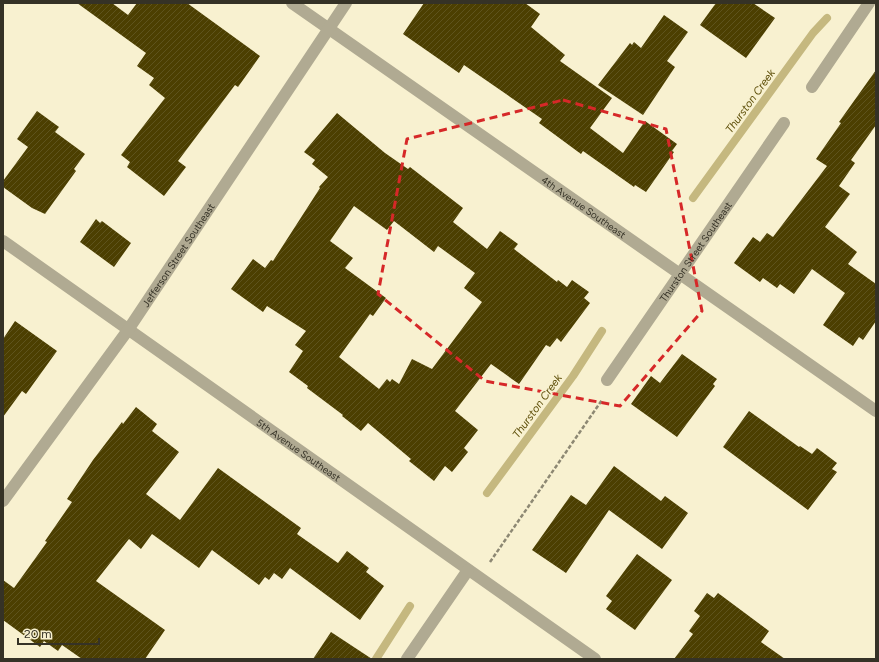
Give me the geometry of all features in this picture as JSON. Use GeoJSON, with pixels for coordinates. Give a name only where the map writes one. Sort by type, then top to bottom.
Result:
{"type":"FeatureCollection","features":[{"type":"Feature","properties":{"kind":"street","name":"4th Avenue Southeast"},"geometry":{"type":"LineString","coordinates":[[292,3],[876,411]]}},
{"type":"Feature","properties":{"kind":"street","name":"Jefferson Street Southeast"},"geometry":{"type":"LineString","coordinates":[[3,501],[128,330],[346,3]]}},
{"type":"Feature","properties":{"kind":"street"},"geometry":{"type":"LineString","coordinates":[[812,87],[869,3]]}},
{"type":"Feature","properties":{"kind":"street","name":"Thurston Street Southeast"},"geometry":{"type":"LineString","coordinates":[[607,380],[784,123]]}},
{"type":"Feature","properties":{"kind":"street","name":"5th Avenue Southeast"},"geometry":{"type":"LineString","coordinates":[[3,241],[595,659]]}},
{"type":"Feature","properties":{"kind":"street"},"geometry":{"type":"LineString","coordinates":[[407,659],[468,570]]}},
{"type":"Feature","properties":{"kind":"path"},"geometry":{"type":"LineString","coordinates":[[479,578],[605,396],[607,380]]}},
{"type":"Feature","properties":{"kind":"highlighted area"},"geometry":{"type":"Polygon","coordinates":[[[563,100],[666,129],[702,311],[620,406],[485,381],[378,294],[407,139],[563,100]]]}},
{"type":"Feature","properties":{"kind":"building"},"geometry":{"type":"Polygon","coordinates":[[[77,3],[112,3],[128,15],[137,3],[187,3],[260,56],[238,87],[235,85],[178,161],[186,167],[164,196],[127,167],[130,162],[121,155],[165,98],[149,85],[154,78],[137,66],[146,53],[77,3]]]}},
{"type":"Feature","properties":{"kind":"building"},"geometry":{"type":"Polygon","coordinates":[[[424,3],[525,3],[540,14],[531,27],[565,55],[560,61],[612,98],[590,128],[623,153],[645,121],[677,144],[672,151],[674,152],[646,192],[635,185],[634,187],[583,151],[581,154],[539,123],[542,119],[464,65],[459,73],[403,34],[424,3]]]}},
{"type":"Feature","properties":{"kind":"building"},"geometry":{"type":"Polygon","coordinates":[[[716,3],[753,3],[775,18],[746,58],[700,25],[716,3]]]}},
{"type":"Feature","properties":{"kind":"building"},"geometry":{"type":"Polygon","coordinates":[[[664,15],[688,32],[667,61],[675,67],[643,115],[598,85],[630,43],[632,45],[634,42],[641,48],[664,15]]]}},
{"type":"Feature","properties":{"kind":"building"},"geometry":{"type":"Polygon","coordinates":[[[876,70],[876,125],[851,160],[855,163],[839,186],[850,194],[825,227],[857,252],[848,264],[876,284],[876,321],[863,340],[859,337],[853,346],[823,325],[845,293],[812,269],[794,294],[780,284],[777,288],[763,278],[760,282],[734,263],[753,237],[760,242],[767,233],[773,237],[827,166],[816,159],[841,123],[839,122],[876,70]]]}},
{"type":"Feature","properties":{"kind":"building"},"geometry":{"type":"Polygon","coordinates":[[[37,111],[59,127],[55,132],[85,154],[74,169],[76,171],[45,214],[32,208],[3,187],[3,181],[28,147],[17,139],[37,111]]]}},
{"type":"Feature","properties":{"kind":"building"},"geometry":{"type":"Polygon","coordinates":[[[337,113],[385,153],[408,169],[410,167],[463,208],[453,222],[487,249],[500,231],[518,244],[514,249],[557,282],[558,280],[567,287],[572,280],[589,292],[584,298],[590,303],[561,342],[557,338],[550,347],[546,345],[519,384],[491,364],[455,411],[478,430],[464,448],[468,452],[452,472],[445,466],[434,481],[409,461],[411,459],[368,423],[361,431],[342,416],[343,415],[307,388],[308,386],[289,372],[303,351],[295,345],[306,331],[267,306],[263,312],[231,289],[253,259],[265,268],[271,260],[273,261],[320,188],[319,187],[328,177],[312,164],[315,160],[304,152],[337,113]],[[354,206],[330,241],[353,258],[345,268],[386,298],[373,316],[370,314],[339,357],[379,389],[387,379],[390,382],[392,379],[399,384],[412,359],[432,369],[482,302],[464,288],[475,273],[438,246],[434,252],[394,221],[387,230],[354,206]]]}},
{"type":"Feature","properties":{"kind":"building"},"geometry":{"type":"Polygon","coordinates":[[[96,219],[100,223],[102,221],[131,243],[114,267],[80,242],[96,219]]]}},
{"type":"Feature","properties":{"kind":"building"},"geometry":{"type":"Polygon","coordinates":[[[15,321],[57,351],[26,394],[22,391],[3,417],[3,339],[15,321]]]}},
{"type":"Feature","properties":{"kind":"building"},"geometry":{"type":"Polygon","coordinates":[[[682,354],[717,379],[713,384],[715,386],[677,437],[631,404],[651,376],[660,383],[682,354]]]}},
{"type":"Feature","properties":{"kind":"building"},"geometry":{"type":"Polygon","coordinates":[[[136,407],[157,424],[152,431],[179,452],[146,494],[180,520],[218,468],[301,528],[297,534],[338,563],[347,551],[369,568],[366,572],[384,586],[360,620],[290,568],[282,579],[274,573],[269,580],[265,577],[259,585],[212,550],[199,568],[152,534],[141,549],[129,539],[96,581],[165,630],[145,659],[82,659],[62,645],[58,651],[44,641],[40,647],[3,620],[3,580],[14,588],[47,542],[45,541],[72,502],[67,499],[93,460],[122,422],[123,424],[136,407]]]}},
{"type":"Feature","properties":{"kind":"building"},"geometry":{"type":"Polygon","coordinates":[[[749,411],[799,447],[800,446],[812,454],[817,448],[837,463],[832,469],[837,472],[808,510],[723,447],[749,411]]]}},
{"type":"Feature","properties":{"kind":"building"},"geometry":{"type":"Polygon","coordinates":[[[614,466],[661,501],[665,496],[688,513],[662,549],[609,510],[566,573],[532,550],[571,495],[586,505],[614,466]]]}},
{"type":"Feature","properties":{"kind":"building"},"geometry":{"type":"Polygon","coordinates":[[[637,554],[672,580],[635,630],[606,609],[612,601],[606,596],[637,554]]]}},
{"type":"Feature","properties":{"kind":"building"},"geometry":{"type":"Polygon","coordinates":[[[707,593],[714,598],[718,593],[769,631],[761,642],[785,659],[674,659],[693,634],[689,631],[700,616],[694,611],[707,593]]]}},
{"type":"Feature","properties":{"kind":"building"},"geometry":{"type":"Polygon","coordinates":[[[331,632],[372,659],[313,659],[331,632]]]}},
{"type":"Feature","properties":{"kind":"waterway","name":"Thurston Creek"},"geometry":{"type":"LineString","coordinates":[[693,198],[813,33],[827,18]]}},
{"type":"Feature","properties":{"kind":"waterway","name":"Thurston Creek"},"geometry":{"type":"LineString","coordinates":[[487,493],[573,376],[602,331]]}},
{"type":"Feature","properties":{"kind":"waterway","name":"Thurston Creek"},"geometry":{"type":"LineString","coordinates":[[376,659],[410,606]]}}]}
